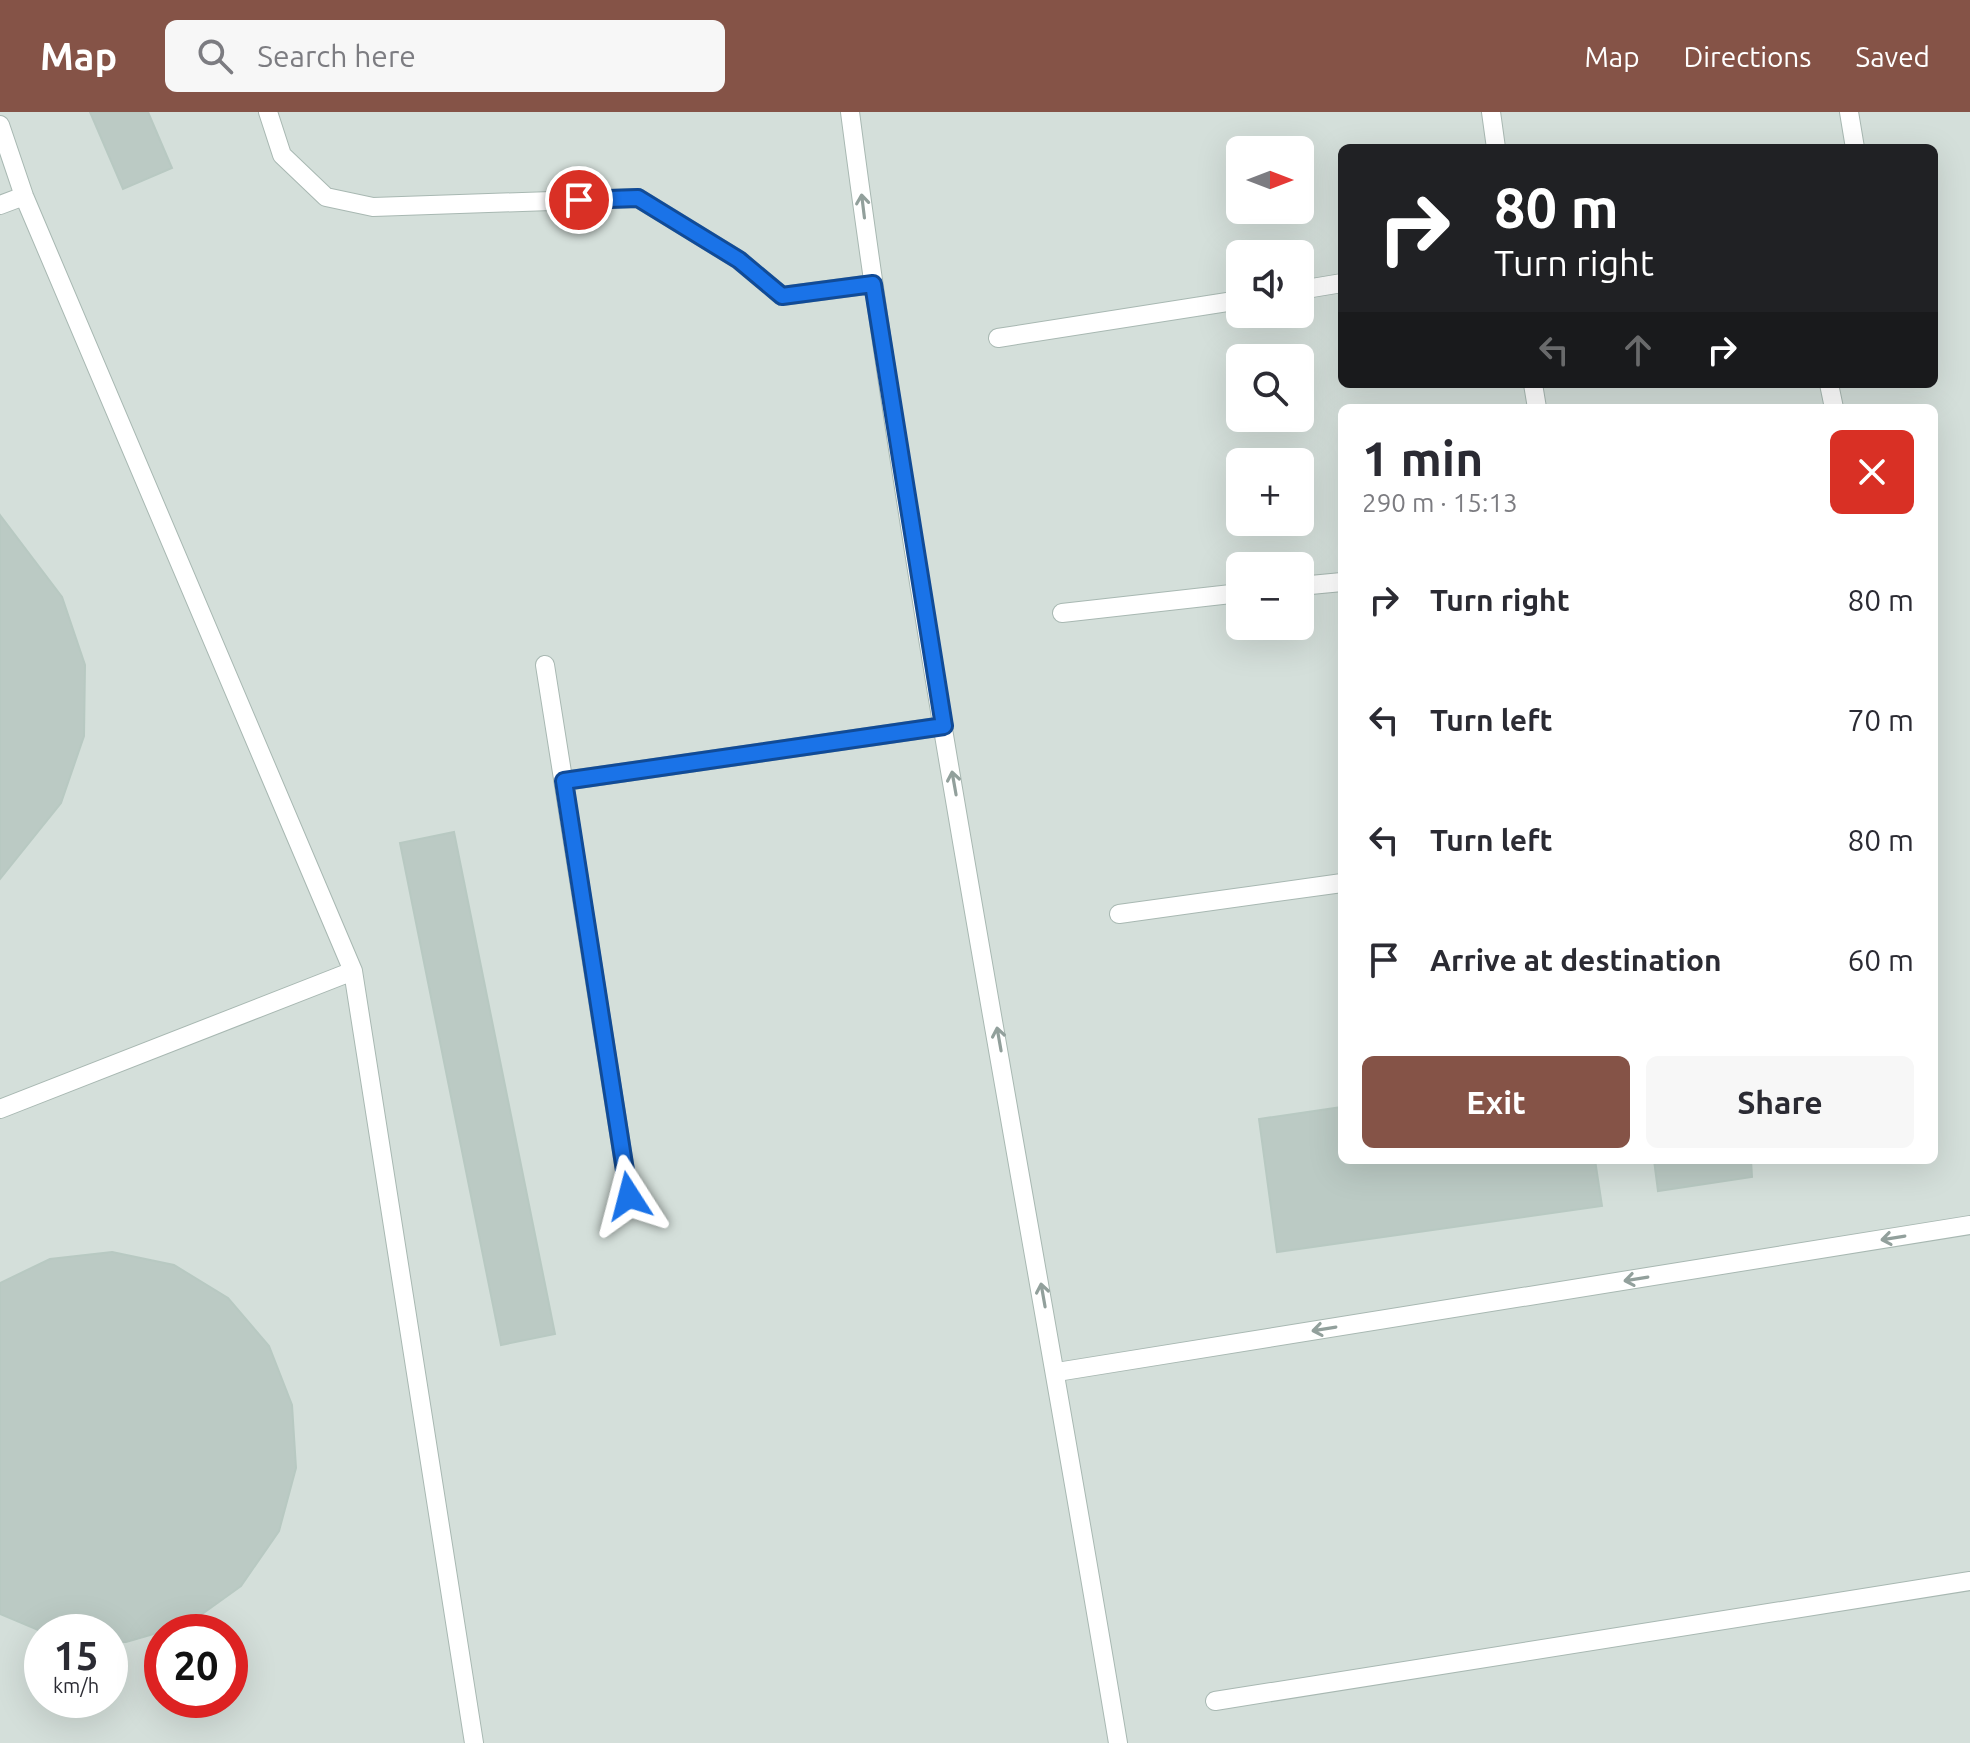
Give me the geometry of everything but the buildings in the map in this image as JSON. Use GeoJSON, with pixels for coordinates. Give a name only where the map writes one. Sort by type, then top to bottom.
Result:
{"type":"FeatureCollection","features":[{"type":"Feature","properties":{"kind":"lane"},"geometry":{"type":"LineString","coordinates":[[268,112],[282,155],[326,197],[373,207],[638,198],[739,260],[782,296],[873,284]]}},
{"type":"Feature","properties":{"kind":"lane"},"geometry":{"type":"LineString","coordinates":[[850,112],[873,284],[944,726],[1057,1372],[1118,1743]]}},
{"type":"Feature","properties":{"kind":"lane"},"geometry":{"type":"LineString","coordinates":[[1491,112],[1495,144]]}},
{"type":"Feature","properties":{"kind":"lane"},"geometry":{"type":"LineString","coordinates":[[1849,112],[1854,144]]}},
{"type":"Feature","properties":{"kind":"lane"},"geometry":{"type":"LineString","coordinates":[[0,125],[24,196],[353,971],[474,1743]]}},
{"type":"Feature","properties":{"kind":"lane"},"geometry":{"type":"LineString","coordinates":[[0,205],[24,196]]}},
{"type":"Feature","properties":{"kind":"lane"},"geometry":{"type":"LineString","coordinates":[[1314,288],[1338,284]]}},
{"type":"Feature","properties":{"kind":"lane"},"geometry":{"type":"LineString","coordinates":[[998,338],[1226,302]]}},
{"type":"Feature","properties":{"kind":"lane"},"geometry":{"type":"LineString","coordinates":[[1314,585],[1338,582]]}},
{"type":"Feature","properties":{"kind":"lane"},"geometry":{"type":"LineString","coordinates":[[1062,613],[1226,595]]}},
{"type":"Feature","properties":{"kind":"lane"},"geometry":{"type":"LineString","coordinates":[[545,665],[629,1196]]}},
{"type":"Feature","properties":{"kind":"lane"},"geometry":{"type":"LineString","coordinates":[[564,781],[944,726]]}},
{"type":"Feature","properties":{"kind":"lane"},"geometry":{"type":"LineString","coordinates":[[1119,914],[1338,884]]}},
{"type":"Feature","properties":{"kind":"lane"},"geometry":{"type":"LineString","coordinates":[[0,1109],[353,971]]}},
{"type":"Feature","properties":{"kind":"lane"},"geometry":{"type":"LineString","coordinates":[[1057,1372],[1970,1225]]}},
{"type":"Feature","properties":{"kind":"lane"},"geometry":{"type":"LineString","coordinates":[[1215,1701],[1970,1581]]}},
{"type":"Feature","properties":{"kind":"shaded area"},"geometry":{"type":"Polygon","coordinates":[[[0,112],[1970,112],[1970,1743],[0,1743],[0,112]]]}},
{"type":"Feature","properties":{"kind":"route"},"geometry":{"type":"LineString","coordinates":[[579,200],[638,198],[739,260],[782,296],[873,284],[944,726],[564,781],[629,1196]]}}]}
